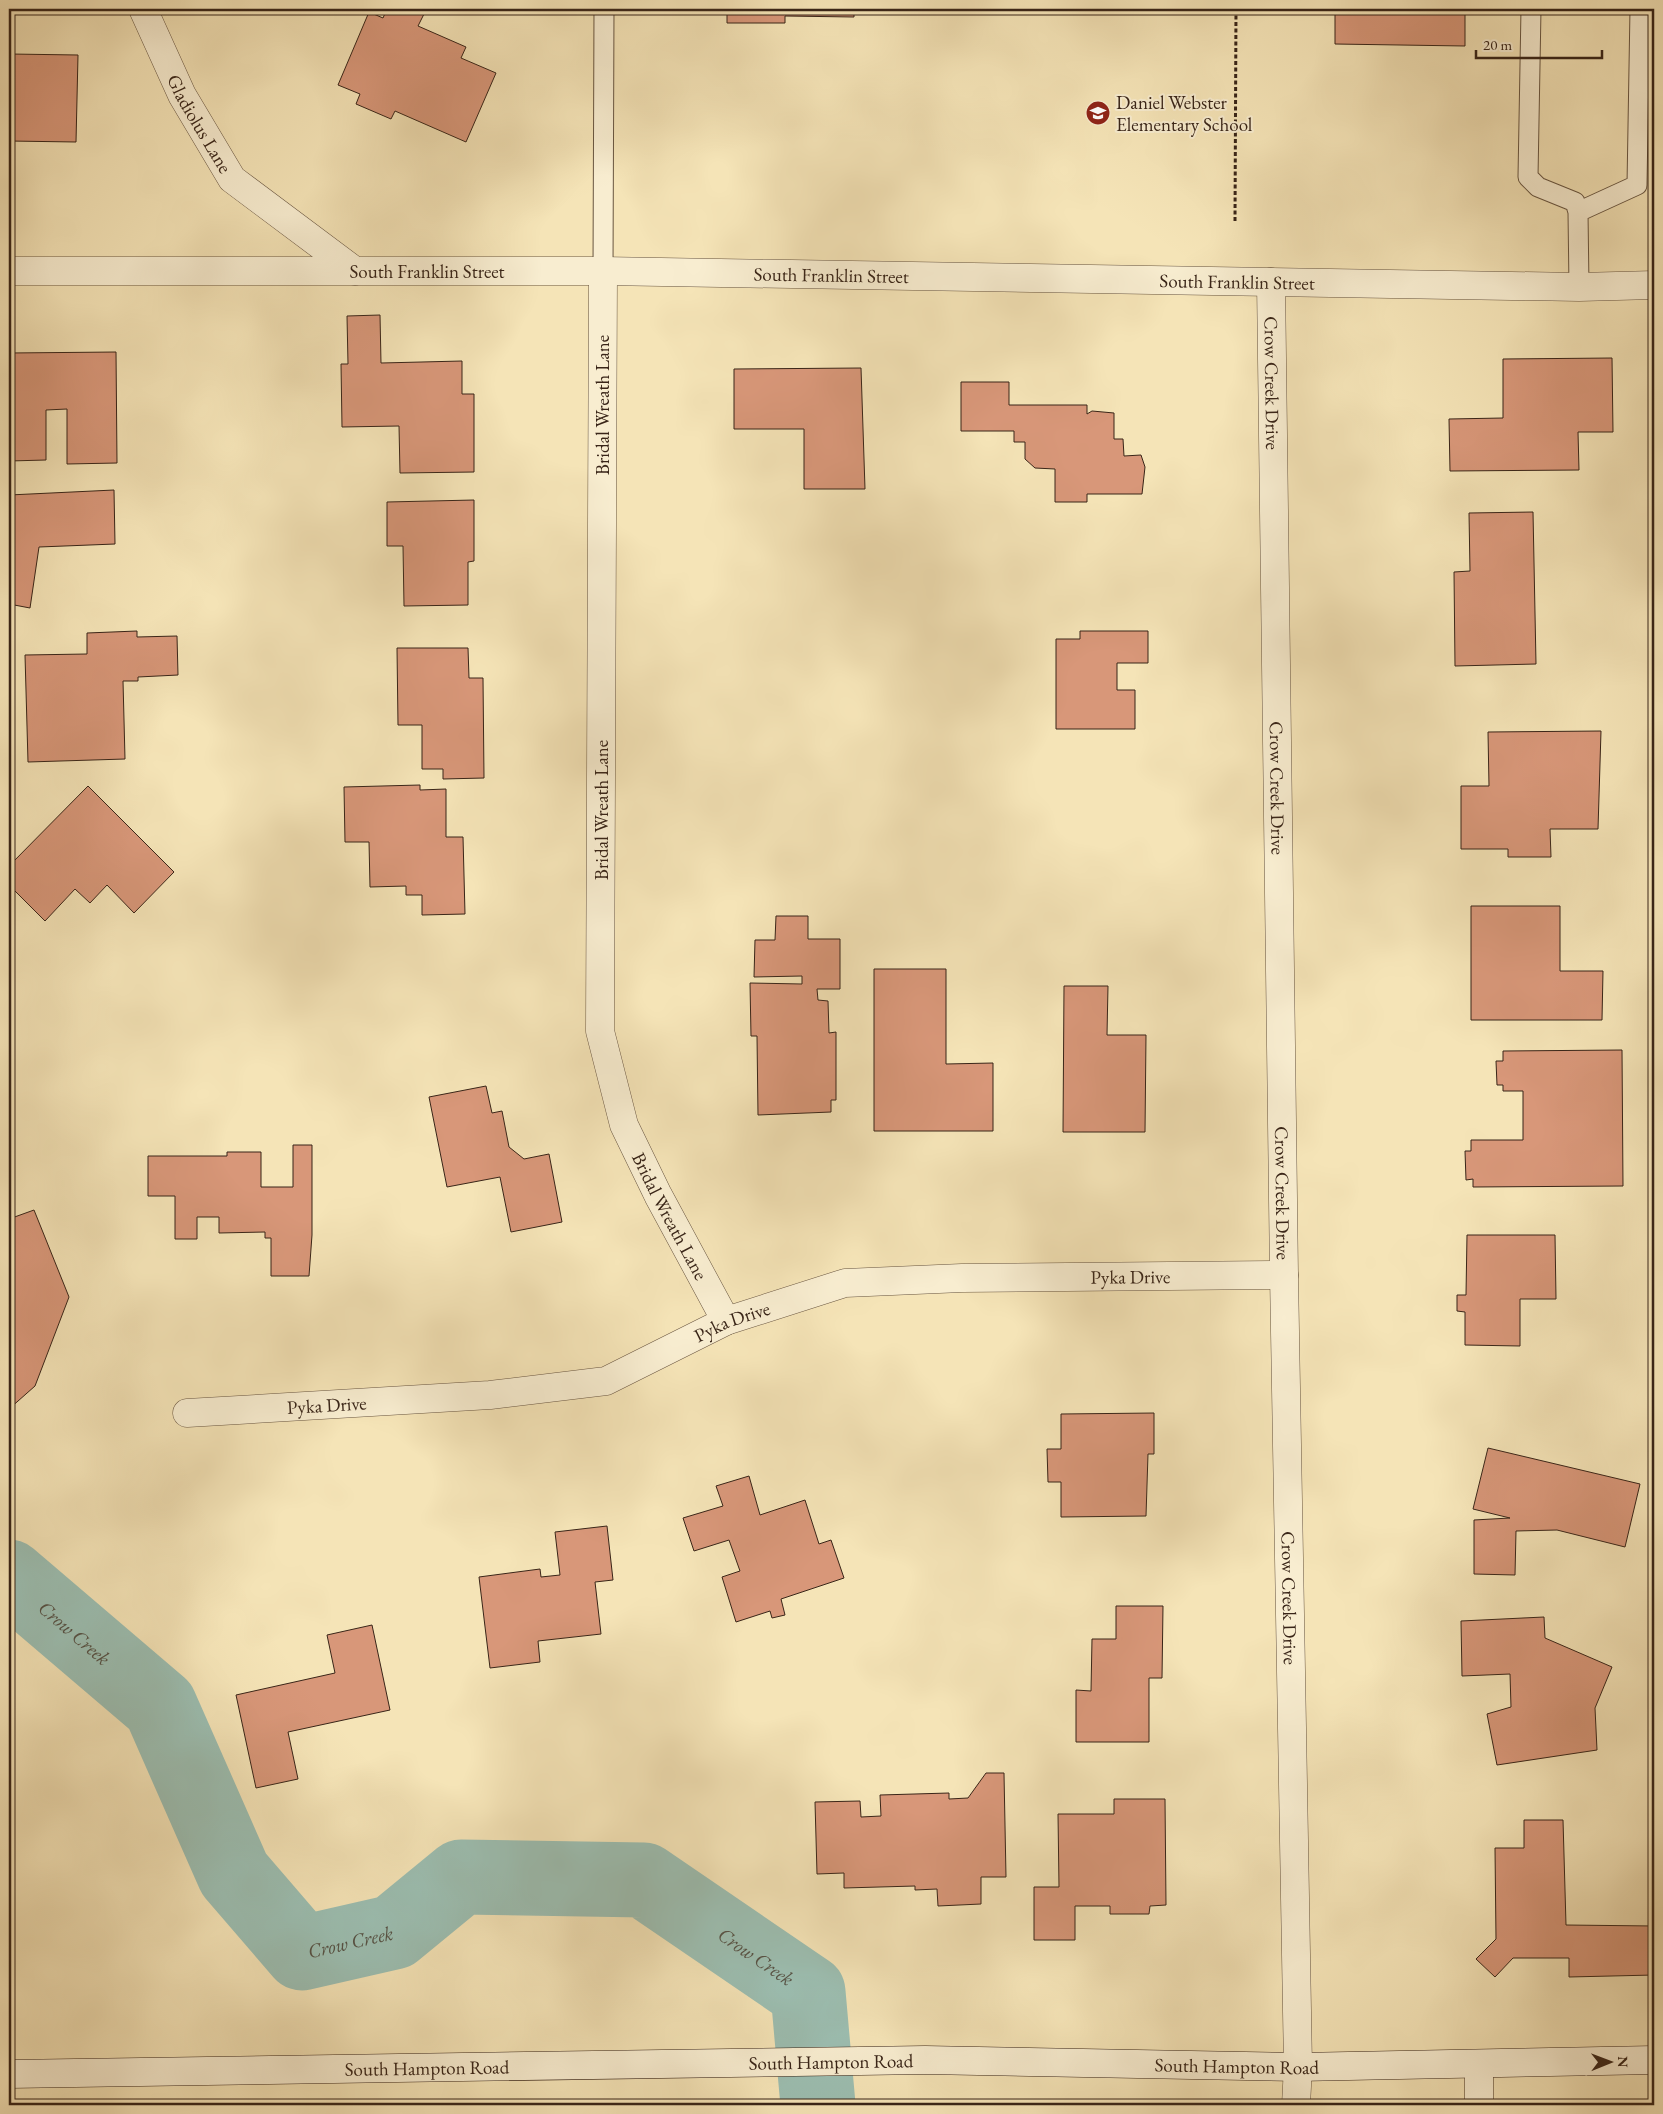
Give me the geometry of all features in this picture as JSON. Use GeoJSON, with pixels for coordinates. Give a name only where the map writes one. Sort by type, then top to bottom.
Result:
{"type":"FeatureCollection","features":[{"type":"Feature","properties":{"kind":"street","name":"Gladiolus Lane"},"geometry":{"type":"LineString","coordinates":[[143,9],[182,95],[232,179],[355,271]]}},
{"type":"Feature","properties":{"kind":"street","name":"South Franklin Street"},"geometry":{"type":"LineString","coordinates":[[9,271],[603,271],[1579,287],[1654,285]]}},
{"type":"Feature","properties":{"kind":"street","name":"Bridal Wreath Lane"},"geometry":{"type":"LineString","coordinates":[[603,271],[600,1031],[624,1125],[658,1196],[726,1321]]}},
{"type":"Feature","properties":{"kind":"street","name":"Crow Creek Drive"},"geometry":{"type":"LineString","coordinates":[[1271,282],[1284,1275],[1298,2067],[1296,2105]]}},
{"type":"Feature","properties":{"kind":"street","name":"Pyka Drive"},"geometry":{"type":"LineString","coordinates":[[187,1413],[490,1396],[606,1381],[726,1321],[845,1283],[962,1278],[1284,1275]]}},
{"type":"Feature","properties":{"kind":"street","name":"South Hampton Road"},"geometry":{"type":"LineString","coordinates":[[9,2074],[926,2060],[1298,2067],[1654,2060]]}},
{"type":"Feature","properties":{"kind":"street"},"geometry":{"type":"LineString","coordinates":[[1479,2064],[1479,2105]]}},
{"type":"Feature","properties":{"kind":"lane"},"geometry":{"type":"LineString","coordinates":[[603,271],[604,9]]}},
{"type":"Feature","properties":{"kind":"lane"},"geometry":{"type":"LineString","coordinates":[[1531,9],[1528,177],[1538,187],[1575,202],[1578,212],[1579,287]]}},
{"type":"Feature","properties":{"kind":"lane"},"geometry":{"type":"LineString","coordinates":[[1578,212],[1637,185],[1640,9]]}},
{"type":"Feature","properties":{"kind":"path"},"geometry":{"type":"LineString","coordinates":[[1235,221],[1236,9]]}},
{"type":"Feature","properties":{"kind":"building"},"geometry":{"type":"Polygon","coordinates":[[[387,9],[411,9],[424,14],[418,26],[466,47],[461,58],[496,73],[466,142],[395,111],[391,119],[356,104],[360,94],[338,85],[369,12],[383,18],[387,9]]]}},
{"type":"Feature","properties":{"kind":"building"},"geometry":{"type":"Polygon","coordinates":[[[727,9],[854,9],[854,17],[785,16],[785,23],[727,23],[727,9]]]}},
{"type":"Feature","properties":{"kind":"building"},"geometry":{"type":"Polygon","coordinates":[[[1335,9],[1465,9],[1465,46],[1335,44],[1335,9]]]}},
{"type":"Feature","properties":{"kind":"building"},"geometry":{"type":"Polygon","coordinates":[[[9,39],[10,54],[78,55],[76,142],[9,141],[9,39]]]}},
{"type":"Feature","properties":{"kind":"building"},"geometry":{"type":"Polygon","coordinates":[[[380,315],[381,363],[462,361],[462,394],[474,394],[474,472],[400,473],[399,426],[342,427],[341,364],[348,364],[347,316],[380,315]]]}},
{"type":"Feature","properties":{"kind":"building"},"geometry":{"type":"Polygon","coordinates":[[[116,352],[117,463],[67,464],[67,409],[46,410],[46,460],[9,461],[9,353],[116,352]]]}},
{"type":"Feature","properties":{"kind":"building"},"geometry":{"type":"Polygon","coordinates":[[[1612,358],[1613,432],[1578,432],[1579,470],[1450,471],[1449,419],[1503,418],[1503,359],[1612,358]]]}},
{"type":"Feature","properties":{"kind":"building"},"geometry":{"type":"Polygon","coordinates":[[[861,368],[865,489],[804,489],[804,429],[734,429],[734,369],[861,368]]]}},
{"type":"Feature","properties":{"kind":"building"},"geometry":{"type":"Polygon","coordinates":[[[961,382],[1009,382],[1009,405],[1087,405],[1087,414],[1092,411],[1114,413],[1114,439],[1123,439],[1124,456],[1141,455],[1145,467],[1142,494],[1087,494],[1087,502],[1055,502],[1055,469],[1035,468],[1025,459],[1025,442],[1014,442],[1014,431],[961,431],[961,382]]]}},
{"type":"Feature","properties":{"kind":"building"},"geometry":{"type":"Polygon","coordinates":[[[114,490],[115,544],[39,547],[30,608],[9,604],[9,495],[114,490]]]}},
{"type":"Feature","properties":{"kind":"building"},"geometry":{"type":"Polygon","coordinates":[[[474,500],[474,561],[468,562],[468,605],[404,606],[403,546],[387,546],[387,502],[474,500]]]}},
{"type":"Feature","properties":{"kind":"building"},"geometry":{"type":"Polygon","coordinates":[[[1533,512],[1536,664],[1455,666],[1454,572],[1470,571],[1469,513],[1533,512]]]}},
{"type":"Feature","properties":{"kind":"building"},"geometry":{"type":"Polygon","coordinates":[[[137,631],[137,637],[177,636],[178,675],[138,677],[138,681],[123,681],[125,759],[28,762],[25,655],[87,654],[87,633],[137,631]]]}},
{"type":"Feature","properties":{"kind":"building"},"geometry":{"type":"Polygon","coordinates":[[[1080,631],[1148,631],[1148,663],[1117,663],[1117,690],[1135,690],[1135,729],[1056,729],[1056,639],[1080,639],[1080,631]]]}},
{"type":"Feature","properties":{"kind":"building"},"geometry":{"type":"Polygon","coordinates":[[[397,648],[468,648],[469,678],[483,678],[484,778],[443,779],[443,769],[422,769],[422,725],[398,725],[397,648]]]}},
{"type":"Feature","properties":{"kind":"building"},"geometry":{"type":"Polygon","coordinates":[[[1601,731],[1598,829],[1550,829],[1551,857],[1508,857],[1508,849],[1461,849],[1461,786],[1489,786],[1488,732],[1601,731]]]}},
{"type":"Feature","properties":{"kind":"building"},"geometry":{"type":"Polygon","coordinates":[[[420,785],[420,790],[446,789],[446,837],[463,837],[465,914],[422,915],[422,895],[406,895],[406,886],[370,887],[369,842],[345,842],[344,787],[420,785]]]}},
{"type":"Feature","properties":{"kind":"building"},"geometry":{"type":"Polygon","coordinates":[[[88,786],[174,872],[134,913],[107,885],[90,903],[75,889],[45,921],[9,885],[9,866],[88,786]]]}},
{"type":"Feature","properties":{"kind":"building"},"geometry":{"type":"Polygon","coordinates":[[[1471,906],[1560,906],[1560,971],[1603,971],[1602,1020],[1471,1020],[1471,906]]]}},
{"type":"Feature","properties":{"kind":"building"},"geometry":{"type":"Polygon","coordinates":[[[776,916],[808,916],[808,939],[840,939],[840,989],[817,989],[818,1000],[828,1001],[829,1033],[836,1032],[836,1100],[831,1100],[831,1112],[758,1115],[757,1036],[751,1036],[750,983],[802,984],[802,976],[754,977],[755,940],[775,940],[776,916]]]}},
{"type":"Feature","properties":{"kind":"building"},"geometry":{"type":"Polygon","coordinates":[[[874,969],[946,969],[946,1064],[993,1063],[993,1131],[874,1131],[874,969]]]}},
{"type":"Feature","properties":{"kind":"building"},"geometry":{"type":"Polygon","coordinates":[[[1064,986],[1108,986],[1107,1035],[1146,1035],[1145,1132],[1063,1132],[1064,986]]]}},
{"type":"Feature","properties":{"kind":"building"},"geometry":{"type":"Polygon","coordinates":[[[1622,1050],[1623,1186],[1473,1187],[1473,1179],[1466,1180],[1465,1151],[1471,1151],[1471,1140],[1523,1140],[1523,1091],[1503,1091],[1503,1085],[1497,1085],[1496,1061],[1503,1061],[1503,1051],[1622,1050]]]}},
{"type":"Feature","properties":{"kind":"building"},"geometry":{"type":"Polygon","coordinates":[[[486,1086],[492,1113],[502,1111],[509,1147],[524,1159],[549,1154],[562,1222],[511,1232],[500,1177],[447,1187],[429,1097],[486,1086]]]}},
{"type":"Feature","properties":{"kind":"building"},"geometry":{"type":"Polygon","coordinates":[[[293,1145],[312,1145],[312,1235],[309,1276],[271,1276],[271,1238],[265,1238],[265,1232],[219,1233],[219,1217],[197,1217],[197,1239],[175,1239],[175,1196],[148,1196],[148,1156],[227,1156],[227,1152],[261,1152],[261,1187],[293,1187],[293,1145]]]}},
{"type":"Feature","properties":{"kind":"building"},"geometry":{"type":"Polygon","coordinates":[[[34,1210],[69,1297],[35,1386],[9,1409],[9,1219],[34,1210]]]}},
{"type":"Feature","properties":{"kind":"building"},"geometry":{"type":"Polygon","coordinates":[[[1467,1235],[1555,1235],[1556,1299],[1520,1299],[1520,1346],[1465,1345],[1465,1312],[1457,1311],[1457,1295],[1466,1295],[1467,1235]]]}},
{"type":"Feature","properties":{"kind":"building"},"geometry":{"type":"Polygon","coordinates":[[[1154,1413],[1154,1454],[1148,1454],[1146,1516],[1061,1517],[1061,1482],[1048,1482],[1047,1449],[1061,1449],[1061,1414],[1154,1413]]]}},
{"type":"Feature","properties":{"kind":"building"},"geometry":{"type":"Polygon","coordinates":[[[1488,1448],[1640,1484],[1625,1547],[1557,1530],[1516,1531],[1515,1575],[1474,1574],[1474,1520],[1510,1518],[1473,1509],[1488,1448]]]}},
{"type":"Feature","properties":{"kind":"building"},"geometry":{"type":"Polygon","coordinates":[[[749,1476],[760,1515],[805,1500],[819,1544],[831,1540],[844,1578],[781,1599],[785,1615],[772,1618],[770,1611],[736,1622],[722,1577],[740,1571],[729,1540],[694,1551],[683,1518],[723,1506],[716,1486],[749,1476]]]}},
{"type":"Feature","properties":{"kind":"building"},"geometry":{"type":"Polygon","coordinates":[[[607,1526],[613,1580],[595,1582],[601,1634],[538,1641],[540,1662],[490,1668],[479,1577],[540,1569],[541,1577],[560,1575],[555,1532],[607,1526]]]}},
{"type":"Feature","properties":{"kind":"building"},"geometry":{"type":"Polygon","coordinates":[[[1116,1606],[1163,1606],[1162,1678],[1149,1678],[1149,1742],[1076,1742],[1076,1690],[1091,1691],[1092,1639],[1116,1639],[1116,1606]]]}},
{"type":"Feature","properties":{"kind":"building"},"geometry":{"type":"Polygon","coordinates":[[[1544,1617],[1545,1638],[1612,1667],[1595,1708],[1597,1750],[1497,1765],[1487,1714],[1511,1707],[1510,1674],[1462,1676],[1461,1621],[1544,1617]]]}},
{"type":"Feature","properties":{"kind":"building"},"geometry":{"type":"Polygon","coordinates":[[[372,1625],[390,1710],[288,1732],[298,1779],[256,1788],[236,1695],[335,1673],[327,1635],[372,1625]]]}},
{"type":"Feature","properties":{"kind":"building"},"geometry":{"type":"Polygon","coordinates":[[[986,1773],[1004,1773],[1006,1877],[981,1877],[981,1904],[938,1906],[937,1889],[915,1890],[915,1886],[844,1888],[844,1873],[817,1874],[815,1802],[860,1801],[861,1817],[881,1816],[880,1795],[949,1793],[949,1799],[968,1798],[986,1773]]]}},
{"type":"Feature","properties":{"kind":"building"},"geometry":{"type":"Polygon","coordinates":[[[1114,1799],[1165,1799],[1166,1905],[1150,1906],[1149,1914],[1110,1914],[1110,1906],[1075,1906],[1075,1940],[1034,1940],[1034,1887],[1059,1887],[1058,1814],[1114,1814],[1114,1799]]]}},
{"type":"Feature","properties":{"kind":"building"},"geometry":{"type":"Polygon","coordinates":[[[1524,1820],[1563,1820],[1566,1925],[1654,1926],[1654,1975],[1569,1977],[1569,1958],[1513,1958],[1495,1977],[1476,1959],[1496,1939],[1495,1848],[1524,1848],[1524,1820]]]}},
{"type":"Feature","properties":{"kind":"waterway","name":"Crow Creek"},"geometry":{"type":"LineString","coordinates":[[9,1577],[160,1706],[234,1874],[302,1953],[394,1932],[461,1877],[644,1880],[808,1992],[818,2105]]}},
{"type":"Feature","properties":{"kind":"place","name":"Daniel Webster Elementary School"},"geometry":{"type":"Point","coordinates":[1098,113]}}]}
